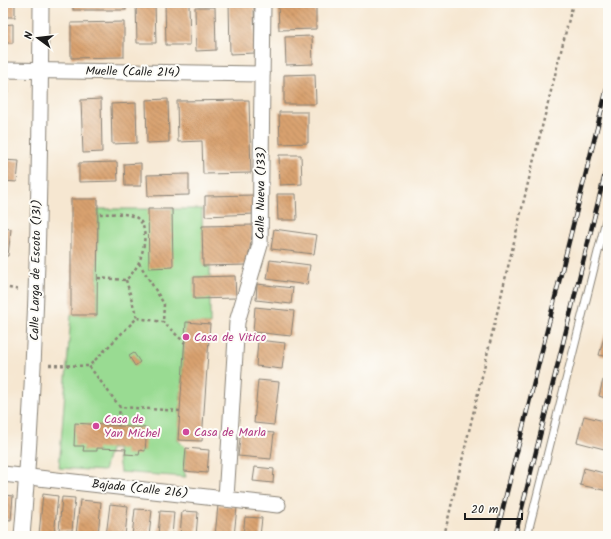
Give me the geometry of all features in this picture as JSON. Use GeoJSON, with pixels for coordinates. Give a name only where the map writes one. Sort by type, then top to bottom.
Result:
{"type":"FeatureCollection","features":[{"type":"Feature","properties":{"kind":"street","name":"Calle Larga de Escoto (131)"},"geometry":{"type":"LineString","coordinates":[[22,536],[34,365],[41,70],[41,3]]}},
{"type":"Feature","properties":{"kind":"street","name":"Calle Nueva (133)"},"geometry":{"type":"LineString","coordinates":[[226,498],[238,322],[260,245],[263,3]]}},
{"type":"Feature","properties":{"kind":"street","name":"Muelle (Calle 214)"},"geometry":{"type":"LineString","coordinates":[[3,70],[262,74]]}},
{"type":"Feature","properties":{"kind":"street","name":"Bajada (Calle 216)"},"geometry":{"type":"LineString","coordinates":[[3,474],[278,505]]}},
{"type":"Feature","properties":{"kind":"lane"},"geometry":{"type":"LineString","coordinates":[[527,536],[608,212]]}},
{"type":"Feature","properties":{"kind":"path"},"geometry":{"type":"LineString","coordinates":[[444,536],[573,3]]}},
{"type":"Feature","properties":{"kind":"path"},"geometry":{"type":"LineString","coordinates":[[98,214],[127,214],[141,222],[144,232],[144,247],[139,263],[132,274],[126,280],[98,278]]}},
{"type":"Feature","properties":{"kind":"path"},"geometry":{"type":"LineString","coordinates":[[139,263],[164,304],[164,322]]}},
{"type":"Feature","properties":{"kind":"path"},"geometry":{"type":"LineString","coordinates":[[126,280],[138,318]]}},
{"type":"Feature","properties":{"kind":"path"},"geometry":{"type":"LineString","coordinates":[[34,365],[89,366],[138,318]]}},
{"type":"Feature","properties":{"kind":"path"},"geometry":{"type":"LineString","coordinates":[[138,318],[164,322],[185,343]]}},
{"type":"Feature","properties":{"kind":"path"},"geometry":{"type":"LineString","coordinates":[[89,366],[120,407],[118,426]]}},
{"type":"Feature","properties":{"kind":"path"},"geometry":{"type":"LineString","coordinates":[[120,407],[180,411]]}},
{"type":"Feature","properties":{"kind":"green space"},"geometry":{"type":"Polygon","coordinates":[[[98,209],[202,209],[203,266],[210,266],[210,277],[194,277],[194,299],[210,298],[210,324],[186,323],[178,440],[186,448],[184,471],[186,477],[120,472],[117,449],[110,449],[104,471],[59,468],[71,315],[97,315],[98,209]]]}},
{"type":"Feature","properties":{"kind":"building"},"geometry":{"type":"Polygon","coordinates":[[[3,3],[15,3],[15,17],[3,17],[3,3]]]}},
{"type":"Feature","properties":{"kind":"building"},"geometry":{"type":"Polygon","coordinates":[[[73,3],[126,3],[126,10],[73,10],[73,3]]]}},
{"type":"Feature","properties":{"kind":"building"},"geometry":{"type":"Polygon","coordinates":[[[136,3],[155,3],[156,43],[137,43],[136,3]]]}},
{"type":"Feature","properties":{"kind":"building"},"geometry":{"type":"Polygon","coordinates":[[[165,3],[189,3],[190,45],[166,45],[165,3]]]}},
{"type":"Feature","properties":{"kind":"building"},"geometry":{"type":"Polygon","coordinates":[[[229,3],[254,3],[255,53],[230,54],[229,3]]]}},
{"type":"Feature","properties":{"kind":"building"},"geometry":{"type":"Polygon","coordinates":[[[278,3],[316,3],[316,29],[279,30],[278,3]]]}},
{"type":"Feature","properties":{"kind":"building"},"geometry":{"type":"Polygon","coordinates":[[[195,7],[215,7],[216,50],[196,51],[195,7]]]}},
{"type":"Feature","properties":{"kind":"building"},"geometry":{"type":"Polygon","coordinates":[[[124,22],[124,57],[71,58],[71,23],[124,22]]]}},
{"type":"Feature","properties":{"kind":"building"},"geometry":{"type":"Polygon","coordinates":[[[13,24],[13,43],[3,43],[3,25],[13,24]]]}},
{"type":"Feature","properties":{"kind":"building"},"geometry":{"type":"Polygon","coordinates":[[[312,36],[313,64],[286,65],[285,37],[312,36]]]}},
{"type":"Feature","properties":{"kind":"building"},"geometry":{"type":"Polygon","coordinates":[[[315,74],[316,104],[284,104],[284,75],[315,74]]]}},
{"type":"Feature","properties":{"kind":"building"},"geometry":{"type":"Polygon","coordinates":[[[3,83],[8,83],[8,92],[3,92],[3,83]]]}},
{"type":"Feature","properties":{"kind":"building"},"geometry":{"type":"Polygon","coordinates":[[[101,99],[102,152],[83,153],[81,100],[101,99]]]}},
{"type":"Feature","properties":{"kind":"building"},"geometry":{"type":"Polygon","coordinates":[[[168,99],[169,142],[147,143],[146,100],[168,99]]]}},
{"type":"Feature","properties":{"kind":"building"},"geometry":{"type":"Polygon","coordinates":[[[249,100],[251,173],[203,174],[202,141],[178,142],[177,101],[249,100]]]}},
{"type":"Feature","properties":{"kind":"building"},"geometry":{"type":"Polygon","coordinates":[[[136,103],[137,143],[112,144],[111,104],[136,103]]]}},
{"type":"Feature","properties":{"kind":"building"},"geometry":{"type":"Polygon","coordinates":[[[279,112],[308,112],[308,143],[280,144],[279,112]]]}},
{"type":"Feature","properties":{"kind":"building"},"geometry":{"type":"Polygon","coordinates":[[[279,155],[301,155],[302,184],[280,185],[279,155]]]}},
{"type":"Feature","properties":{"kind":"building"},"geometry":{"type":"Polygon","coordinates":[[[3,160],[19,161],[17,182],[3,181],[3,160]]]}},
{"type":"Feature","properties":{"kind":"building"},"geometry":{"type":"Polygon","coordinates":[[[117,162],[118,181],[79,182],[79,163],[117,162]]]}},
{"type":"Feature","properties":{"kind":"building"},"geometry":{"type":"Polygon","coordinates":[[[141,163],[141,186],[125,186],[124,164],[141,163]]]}},
{"type":"Feature","properties":{"kind":"building"},"geometry":{"type":"Polygon","coordinates":[[[189,174],[189,195],[148,196],[147,175],[189,174]]]}},
{"type":"Feature","properties":{"kind":"building"},"geometry":{"type":"Polygon","coordinates":[[[277,194],[296,194],[297,220],[278,220],[277,194]]]}},
{"type":"Feature","properties":{"kind":"building"},"geometry":{"type":"Polygon","coordinates":[[[255,195],[255,214],[205,216],[205,196],[255,195]]]}},
{"type":"Feature","properties":{"kind":"building"},"geometry":{"type":"Polygon","coordinates":[[[71,199],[98,199],[97,315],[71,315],[71,199]]]}},
{"type":"Feature","properties":{"kind":"building"},"geometry":{"type":"Polygon","coordinates":[[[148,209],[172,209],[173,267],[149,268],[148,209]]]}},
{"type":"Feature","properties":{"kind":"building"},"geometry":{"type":"Polygon","coordinates":[[[254,225],[247,265],[203,266],[202,226],[254,225]]]}},
{"type":"Feature","properties":{"kind":"building"},"geometry":{"type":"Polygon","coordinates":[[[3,228],[11,229],[8,256],[3,256],[3,228]]]}},
{"type":"Feature","properties":{"kind":"building"},"geometry":{"type":"Polygon","coordinates":[[[274,229],[317,235],[314,254],[271,249],[274,229]]]}},
{"type":"Feature","properties":{"kind":"building"},"geometry":{"type":"Polygon","coordinates":[[[270,260],[310,265],[307,285],[267,279],[270,260]]]}},
{"type":"Feature","properties":{"kind":"building"},"geometry":{"type":"Polygon","coordinates":[[[235,276],[236,298],[194,299],[194,277],[235,276]]]}},
{"type":"Feature","properties":{"kind":"building"},"geometry":{"type":"Polygon","coordinates":[[[257,284],[293,288],[291,304],[256,300],[257,284]]]}},
{"type":"Feature","properties":{"kind":"building"},"geometry":{"type":"Polygon","coordinates":[[[255,307],[294,311],[291,336],[253,332],[255,307]]]}},
{"type":"Feature","properties":{"kind":"building"},"geometry":{"type":"Polygon","coordinates":[[[186,322],[210,324],[202,441],[178,440],[186,322]]]}},
{"type":"Feature","properties":{"kind":"building"},"geometry":{"type":"Polygon","coordinates":[[[605,334],[608,335],[608,357],[599,355],[605,334]]]}},
{"type":"Feature","properties":{"kind":"building"},"geometry":{"type":"Polygon","coordinates":[[[258,340],[285,343],[282,369],[256,366],[258,340]]]}},
{"type":"Feature","properties":{"kind":"building"},"geometry":{"type":"Polygon","coordinates":[[[134,353],[140,362],[135,366],[129,356],[134,353]]]}},
{"type":"Feature","properties":{"kind":"building"},"geometry":{"type":"Polygon","coordinates":[[[258,380],[279,382],[274,425],[254,423],[258,380]]]}},
{"type":"Feature","properties":{"kind":"building"},"geometry":{"type":"Polygon","coordinates":[[[603,380],[608,381],[608,399],[599,396],[603,380]]]}},
{"type":"Feature","properties":{"kind":"building"},"geometry":{"type":"Polygon","coordinates":[[[584,416],[608,422],[608,450],[577,442],[584,416]]]}},
{"type":"Feature","properties":{"kind":"building"},"geometry":{"type":"Polygon","coordinates":[[[75,423],[147,428],[145,451],[140,450],[139,455],[125,454],[126,449],[97,448],[97,451],[83,451],[84,446],[74,446],[75,423]]]}},
{"type":"Feature","properties":{"kind":"building"},"geometry":{"type":"Polygon","coordinates":[[[241,430],[274,433],[271,459],[238,456],[241,430]]]}},
{"type":"Feature","properties":{"kind":"building"},"geometry":{"type":"Polygon","coordinates":[[[186,448],[209,450],[207,473],[184,471],[186,448]]]}},
{"type":"Feature","properties":{"kind":"building"},"geometry":{"type":"Polygon","coordinates":[[[255,467],[274,469],[273,483],[253,481],[255,467]]]}},
{"type":"Feature","properties":{"kind":"building"},"geometry":{"type":"Polygon","coordinates":[[[584,468],[608,474],[608,491],[580,485],[584,468]]]}},
{"type":"Feature","properties":{"kind":"building"},"geometry":{"type":"Polygon","coordinates":[[[43,494],[58,496],[54,536],[39,534],[43,494]]]}},
{"type":"Feature","properties":{"kind":"building"},"geometry":{"type":"Polygon","coordinates":[[[3,495],[13,496],[11,520],[3,519],[3,495]]]}},
{"type":"Feature","properties":{"kind":"building"},"geometry":{"type":"Polygon","coordinates":[[[62,497],[75,498],[72,531],[59,530],[62,497]]]}},
{"type":"Feature","properties":{"kind":"building"},"geometry":{"type":"Polygon","coordinates":[[[80,500],[101,502],[98,536],[76,534],[80,500]]]}},
{"type":"Feature","properties":{"kind":"building"},"geometry":{"type":"Polygon","coordinates":[[[110,504],[128,506],[125,536],[106,536],[110,504]]]}},
{"type":"Feature","properties":{"kind":"building"},"geometry":{"type":"Polygon","coordinates":[[[218,505],[237,507],[234,536],[215,536],[218,505]]]}},
{"type":"Feature","properties":{"kind":"building"},"geometry":{"type":"Polygon","coordinates":[[[135,509],[152,510],[149,536],[132,536],[135,509]]]}},
{"type":"Feature","properties":{"kind":"building"},"geometry":{"type":"Polygon","coordinates":[[[160,511],[174,512],[172,536],[158,536],[160,511]]]}},
{"type":"Feature","properties":{"kind":"building"},"geometry":{"type":"Polygon","coordinates":[[[182,511],[198,512],[196,536],[180,536],[182,511]]]}},
{"type":"Feature","properties":{"kind":"building"},"geometry":{"type":"Polygon","coordinates":[[[245,517],[262,518],[260,536],[243,536],[245,517]]]}},
{"type":"Feature","properties":{"kind":"railway"},"geometry":{"type":"LineString","coordinates":[[496,536],[608,84]]}},
{"type":"Feature","properties":{"kind":"railway"},"geometry":{"type":"LineString","coordinates":[[515,536],[608,162]]}},
{"type":"Feature","properties":{"kind":"place","name":"Casa de Vitico"},"geometry":{"type":"Point","coordinates":[186,337]}},
{"type":"Feature","properties":{"kind":"place","name":"Casa de Yan Michel"},"geometry":{"type":"Point","coordinates":[96,426]}},
{"type":"Feature","properties":{"kind":"place","name":"Casa de Marla"},"geometry":{"type":"Point","coordinates":[186,432]}}]}
